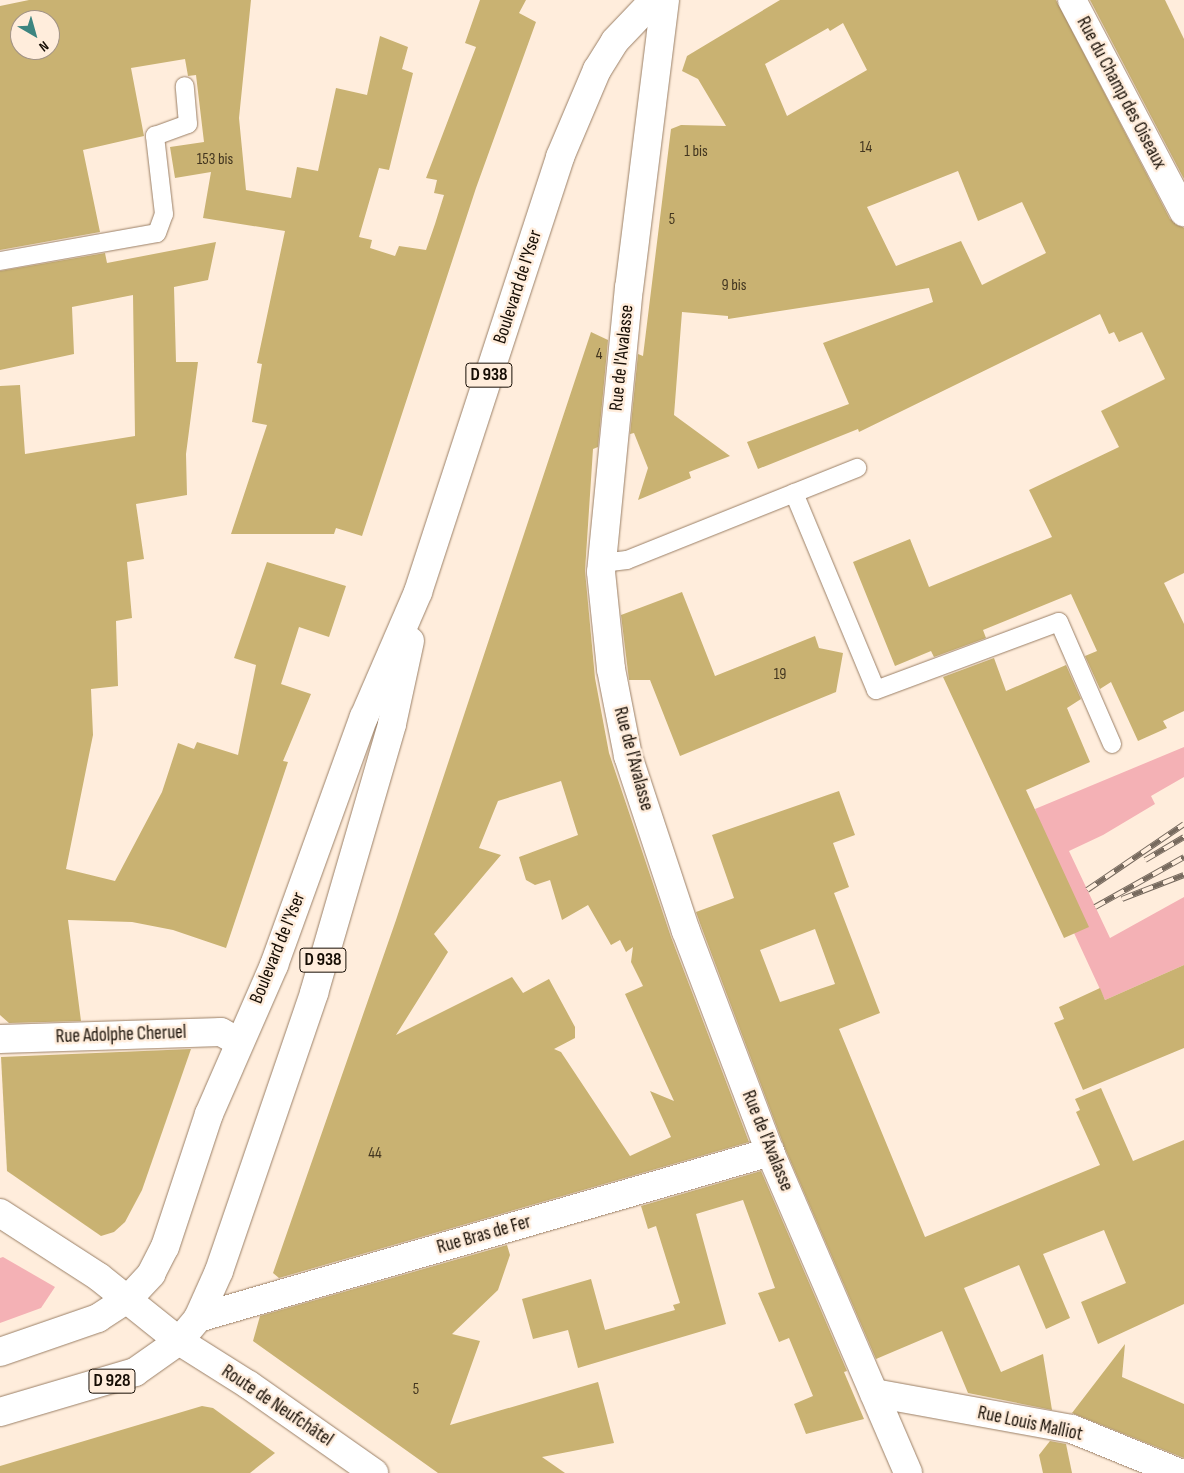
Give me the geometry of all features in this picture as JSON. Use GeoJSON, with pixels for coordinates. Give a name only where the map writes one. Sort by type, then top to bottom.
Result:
{"type":"FeatureCollection","features":[{"type":"Feature","properties":{"kind":"street","name":"Boulevard de l'Yser"},"geometry":{"type":"LineString","coordinates":[[0,1352],[98,1318],[129,1298],[151,1274],[172,1228],[209,1114],[274,965],[364,716],[418,592],[560,156],[587,89],[615,42],[654,0]]}},
{"type":"Feature","properties":{"kind":"street","name":"Rue de l'Avalasse"},"geometry":{"type":"LineString","coordinates":[[665,0],[629,287],[602,563],[611,669],[628,756],[686,931],[770,1152],[908,1473]]}},
{"type":"Feature","properties":{"kind":"street","name":"Rue du Champ des Oiseaux"},"geometry":{"type":"LineString","coordinates":[[1072,0],[1184,212]]}},
{"type":"Feature","properties":{"kind":"street","name":"Boulevard de l'Yser"},"geometry":{"type":"LineString","coordinates":[[198,1318],[219,1271],[314,993],[392,724],[418,592]]}},
{"type":"Feature","properties":{"kind":"street","name":"Rue Adolphe Cheruel"},"geometry":{"type":"LineString","coordinates":[[0,1039],[221,1032],[239,1042]]}},
{"type":"Feature","properties":{"kind":"street","name":"Rue Bras de Fer"},"geometry":{"type":"LineString","coordinates":[[198,1318],[770,1152]]}},
{"type":"Feature","properties":{"kind":"street","name":"Route de Neufchâtel"},"geometry":{"type":"LineString","coordinates":[[0,1213],[129,1298],[179,1341],[249,1385],[374,1473]]}},
{"type":"Feature","properties":{"kind":"street","name":"D 938"},"geometry":{"type":"LineString","coordinates":[[179,1341],[198,1318]]}},
{"type":"Feature","properties":{"kind":"street","name":"D 928"},"geometry":{"type":"LineString","coordinates":[[0,1412],[127,1375],[161,1356],[179,1341]]}},
{"type":"Feature","properties":{"kind":"street","name":"Rue Louis Malliot"},"geometry":{"type":"LineString","coordinates":[[874,1393],[1072,1429],[1180,1473]]}},
{"type":"Feature","properties":{"kind":"lane"},"geometry":{"type":"LineString","coordinates":[[0,261],[158,233],[164,214],[155,136],[188,124],[185,86]]}},
{"type":"Feature","properties":{"kind":"lane"},"geometry":{"type":"LineString","coordinates":[[602,563],[626,560],[857,468]]}},
{"type":"Feature","properties":{"kind":"lane"},"geometry":{"type":"LineString","coordinates":[[794,493],[876,690],[1059,622],[1112,744]]}},
{"type":"Feature","properties":{"kind":"shaded area"},"geometry":{"type":"Polygon","coordinates":[[[1184,747],[1184,777],[1151,796],[1155,804],[1103,835],[1069,851],[1110,938],[1184,897],[1184,965],[1105,1000],[1074,933],[1035,809],[1184,747]]]}},
{"type":"Feature","properties":{"kind":"shaded area"},"geometry":{"type":"Polygon","coordinates":[[[3,1257],[55,1287],[41,1308],[0,1323],[0,1258],[3,1257]]]}},
{"type":"Feature","properties":{"kind":"building"},"geometry":{"type":"Polygon","coordinates":[[[29,0],[251,0],[239,118],[246,190],[291,198],[297,167],[318,171],[336,88],[367,95],[380,36],[408,47],[402,69],[413,73],[389,170],[379,168],[359,237],[372,240],[370,248],[395,256],[399,246],[426,250],[435,224],[444,195],[434,193],[437,180],[426,178],[476,47],[465,43],[480,0],[526,0],[519,13],[536,22],[476,188],[362,536],[336,528],[334,534],[231,534],[267,425],[252,422],[262,364],[257,363],[285,231],[203,218],[211,172],[175,178],[170,147],[204,142],[196,75],[188,76],[185,59],[131,68],[144,136],[83,150],[100,232],[0,250],[0,6],[29,0]]]}},
{"type":"Feature","properties":{"kind":"building"},"geometry":{"type":"Polygon","coordinates":[[[780,0],[1056,0],[1170,219],[1184,228],[1184,573],[1164,583],[1184,624],[1184,711],[1163,721],[1167,728],[1138,741],[1111,682],[1100,689],[1085,656],[1097,651],[1071,594],[983,630],[986,638],[934,657],[931,651],[895,666],[853,562],[910,539],[929,587],[1052,537],[1029,490],[1119,447],[1101,411],[1165,379],[1142,332],[1119,342],[1114,332],[1109,334],[1100,314],[859,432],[858,429],[758,469],[747,442],[849,404],[823,343],[933,302],[929,288],[728,319],[728,316],[682,312],[674,415],[730,456],[689,472],[691,478],[638,500],[648,468],[634,433],[630,434],[638,354],[643,356],[671,129],[681,125],[726,126],[698,79],[682,71],[687,56],[780,0]],[[843,23],[830,31],[828,28],[765,64],[787,116],[867,70],[843,23]],[[958,171],[867,207],[896,266],[961,241],[982,285],[1046,253],[1022,202],[978,221],[958,171]]]}},
{"type":"Feature","properties":{"kind":"building"},"geometry":{"type":"Polygon","coordinates":[[[1090,0],[1165,0],[1184,39],[1184,179],[1090,0]]]}},
{"type":"Feature","properties":{"kind":"building"},"geometry":{"type":"Polygon","coordinates":[[[216,242],[208,280],[174,287],[176,362],[198,362],[186,454],[187,495],[136,504],[144,559],[127,562],[132,618],[116,621],[118,686],[91,689],[93,735],[66,869],[115,881],[162,792],[178,743],[194,749],[197,742],[238,755],[256,665],[234,658],[267,562],[346,586],[329,637],[299,627],[281,684],[311,694],[283,761],[288,762],[226,948],[173,930],[132,922],[68,920],[81,1021],[9,1023],[0,1015],[0,386],[20,385],[25,454],[135,436],[133,295],[72,307],[74,354],[0,370],[0,271],[105,253],[107,263],[216,242]]]}},
{"type":"Feature","properties":{"kind":"building"},"geometry":{"type":"Polygon","coordinates":[[[591,332],[608,340],[598,447],[593,449],[585,571],[595,678],[609,753],[671,937],[749,1142],[279,1278],[273,1273],[396,920],[591,332]],[[561,781],[498,801],[479,848],[501,855],[434,934],[448,952],[396,1035],[512,977],[523,993],[549,979],[575,1027],[575,1038],[554,1049],[561,1052],[630,1156],[671,1137],[650,1091],[674,1101],[625,994],[643,986],[631,962],[633,947],[626,952],[620,940],[611,945],[588,905],[562,920],[550,880],[535,885],[526,880],[519,857],[578,835],[561,781]]]}},
{"type":"Feature","properties":{"kind":"building"},"geometry":{"type":"Polygon","coordinates":[[[682,592],[715,676],[815,636],[819,648],[843,653],[836,692],[680,756],[650,680],[629,680],[621,615],[682,592]]]}},
{"type":"Feature","properties":{"kind":"building"},"geometry":{"type":"Polygon","coordinates":[[[994,658],[1006,691],[1066,665],[1081,699],[1067,708],[1090,762],[1026,790],[1089,927],[1064,938],[943,677],[994,658]]]}},
{"type":"Feature","properties":{"kind":"building"},"geometry":{"type":"Polygon","coordinates":[[[839,791],[855,835],[833,843],[849,887],[834,893],[880,1013],[839,1029],[925,1237],[1100,1165],[1076,1112],[1080,1110],[1075,1099],[1101,1088],[1133,1161],[1184,1140],[1184,1304],[1098,1344],[1081,1302],[1126,1283],[1104,1230],[1043,1254],[1070,1318],[1046,1329],[1019,1265],[964,1288],[1001,1372],[1043,1354],[1052,1410],[968,1393],[942,1331],[876,1359],[784,1146],[696,912],[734,898],[712,835],[839,791]],[[815,929],[760,950],[780,1002],[835,984],[815,929]]]}},
{"type":"Feature","properties":{"kind":"building"},"geometry":{"type":"Polygon","coordinates":[[[1184,965],[1184,1048],[1083,1090],[1054,1023],[1064,1019],[1059,1007],[1100,988],[1105,1000],[1184,965]]]}},
{"type":"Feature","properties":{"kind":"building"},"geometry":{"type":"Polygon","coordinates":[[[191,1049],[142,1190],[125,1222],[114,1232],[101,1236],[7,1171],[1,1057],[191,1049]]]}},
{"type":"Feature","properties":{"kind":"building"},"geometry":{"type":"Polygon","coordinates":[[[761,1171],[847,1371],[844,1372],[864,1419],[806,1434],[794,1404],[813,1396],[789,1338],[779,1342],[758,1293],[775,1288],[743,1200],[696,1214],[726,1324],[578,1368],[568,1330],[533,1339],[522,1299],[591,1279],[605,1330],[675,1310],[673,1305],[680,1303],[656,1226],[648,1229],[641,1206],[761,1171]]]}},
{"type":"Feature","properties":{"kind":"building"},"geometry":{"type":"Polygon","coordinates":[[[507,1245],[510,1255],[498,1290],[452,1334],[480,1341],[450,1425],[598,1382],[614,1443],[542,1457],[565,1473],[438,1473],[253,1341],[260,1316],[507,1245]]]}},
{"type":"Feature","properties":{"kind":"building"},"geometry":{"type":"Polygon","coordinates":[[[1125,1344],[1122,1377],[1184,1404],[1184,1458],[1072,1413],[1125,1344]]]}},
{"type":"Feature","properties":{"kind":"building"},"geometry":{"type":"Polygon","coordinates":[[[202,1406],[213,1408],[275,1453],[250,1473],[0,1473],[0,1466],[202,1406]]]}},
{"type":"Feature","properties":{"kind":"building"},"geometry":{"type":"Polygon","coordinates":[[[1050,1441],[1066,1444],[1072,1473],[1043,1473],[1039,1455],[1050,1441]]]}},
{"type":"Feature","properties":{"kind":"railway"},"geometry":{"type":"LineString","coordinates":[[1087,890],[1184,824]]}},
{"type":"Feature","properties":{"kind":"railway"},"geometry":{"type":"LineString","coordinates":[[1145,860],[1184,837]]}},
{"type":"Feature","properties":{"kind":"railway"},"geometry":{"type":"LineString","coordinates":[[1095,907],[1184,857]]}},
{"type":"Feature","properties":{"kind":"railway"},"geometry":{"type":"LineString","coordinates":[[1122,899],[1184,875]]}}]}
